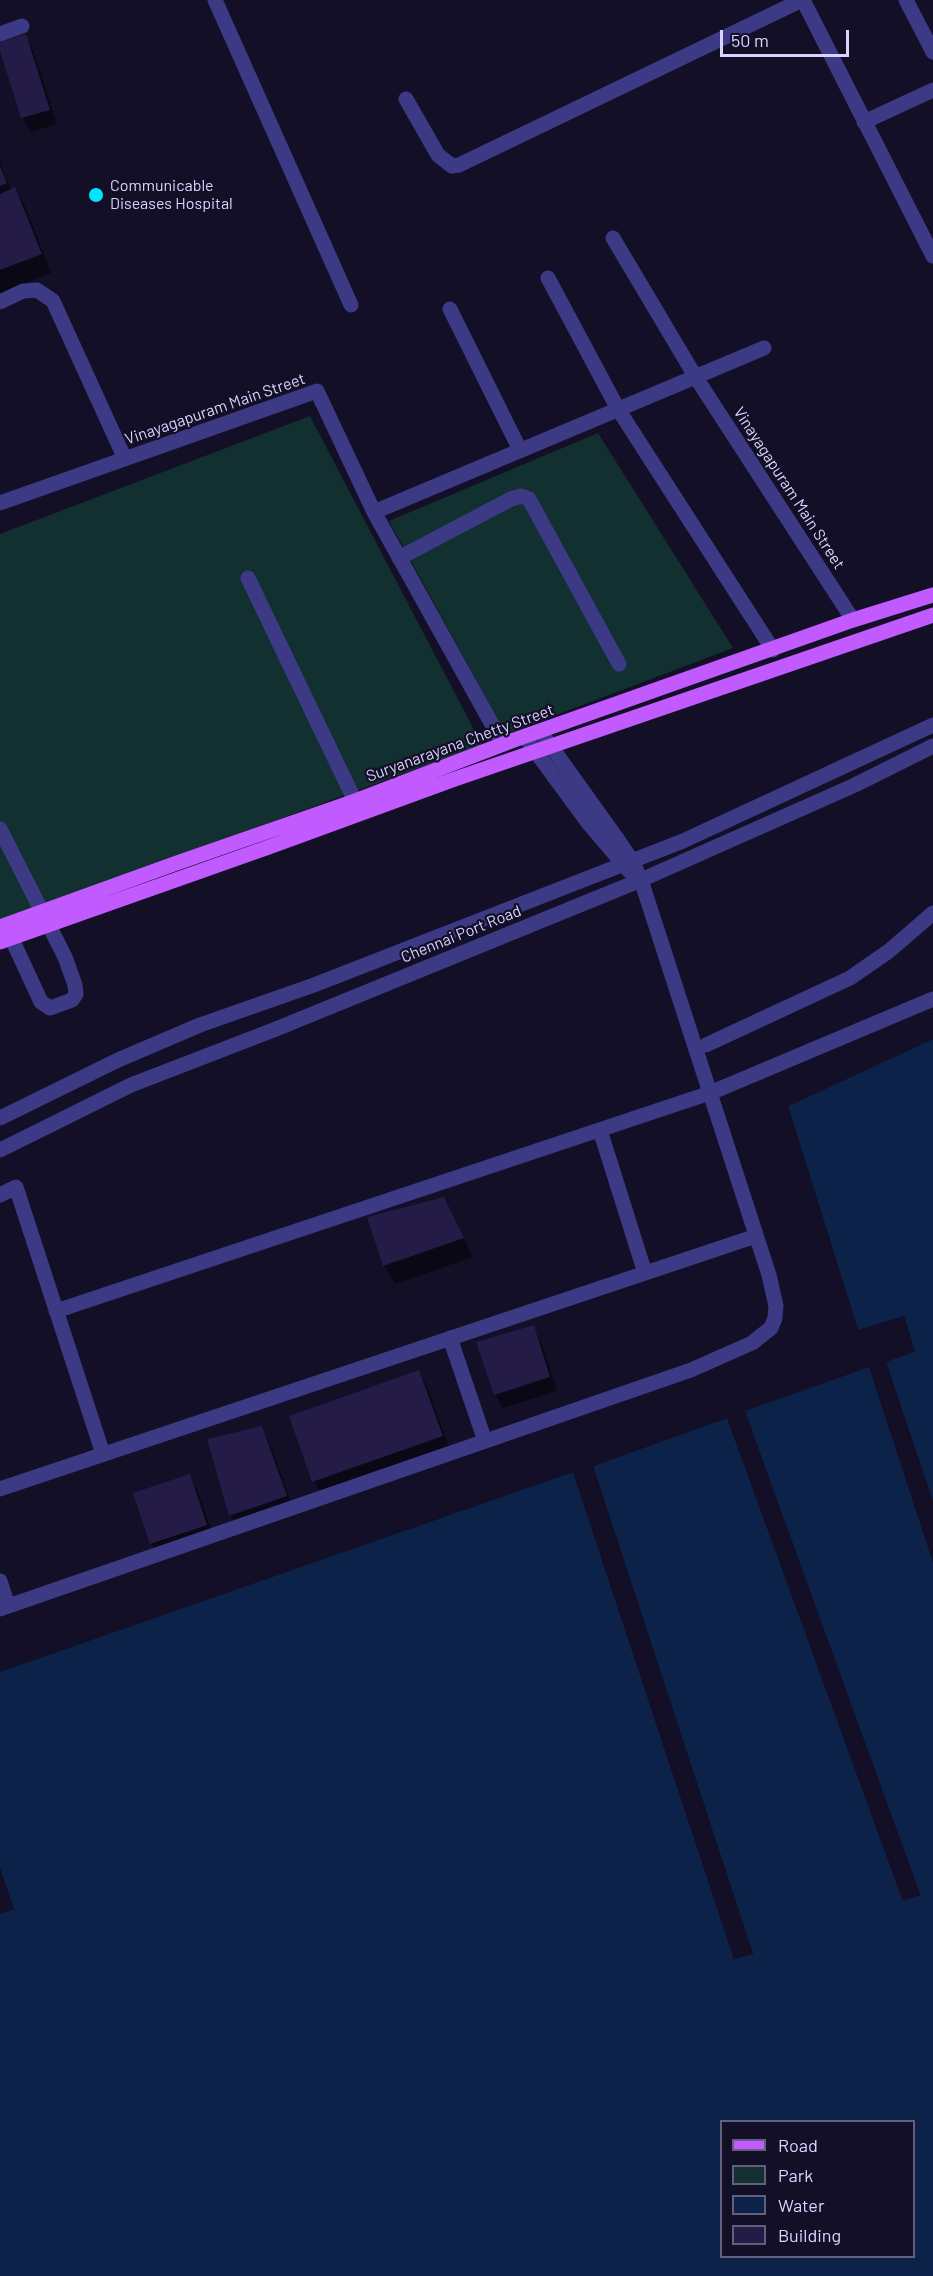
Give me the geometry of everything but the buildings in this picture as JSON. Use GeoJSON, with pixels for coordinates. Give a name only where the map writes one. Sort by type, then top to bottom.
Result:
{"type":"FeatureCollection","features":[{"type":"Feature","properties":{"kind":"main road","name":"Suryanarayana Chetty Street"},"geometry":{"type":"LineString","coordinates":[[4,935],[174,864],[356,801],[525,736],[854,620],[933,596]]}},
{"type":"Feature","properties":{"kind":"main road","name":"Suryanarayana Chetty Street"},"geometry":{"type":"LineString","coordinates":[[46,918],[933,615]]}},
{"type":"Feature","properties":{"kind":"street"},"geometry":{"type":"LineString","coordinates":[[215,0],[351,305]]}},
{"type":"Feature","properties":{"kind":"street"},"geometry":{"type":"LineString","coordinates":[[406,99],[438,155],[452,166],[459,165],[802,0],[932,249]]}},
{"type":"Feature","properties":{"kind":"street"},"geometry":{"type":"LineString","coordinates":[[906,0],[933,52]]}},
{"type":"Feature","properties":{"kind":"street"},"geometry":{"type":"LineString","coordinates":[[0,34],[22,27]]}},
{"type":"Feature","properties":{"kind":"street"},"geometry":{"type":"LineString","coordinates":[[864,122],[933,90]]}},
{"type":"Feature","properties":{"kind":"street","name":"Vinayagapuram Main Street"},"geometry":{"type":"LineString","coordinates":[[613,238],[695,376],[854,620]]}},
{"type":"Feature","properties":{"kind":"street"},"geometry":{"type":"LineString","coordinates":[[548,278],[618,409],[773,650]]}},
{"type":"Feature","properties":{"kind":"street"},"geometry":{"type":"LineString","coordinates":[[0,302],[23,291],[37,290],[53,301],[125,459]]}},
{"type":"Feature","properties":{"kind":"street"},"geometry":{"type":"LineString","coordinates":[[450,309],[520,450]]}},
{"type":"Feature","properties":{"kind":"street"},"geometry":{"type":"LineString","coordinates":[[374,512],[764,348]]}},
{"type":"Feature","properties":{"kind":"street","name":"Vinayagapuram Main Street"},"geometry":{"type":"LineString","coordinates":[[0,503],[316,391],[374,512],[503,744]]}},
{"type":"Feature","properties":{"kind":"street"},"geometry":{"type":"LineString","coordinates":[[399,558],[511,499],[521,496],[528,499],[619,664]]}},
{"type":"Feature","properties":{"kind":"street"},"geometry":{"type":"LineString","coordinates":[[248,578],[356,801]]}},
{"type":"Feature","properties":{"kind":"street","name":"Chennai Port Road"},"geometry":{"type":"LineString","coordinates":[[0,1118],[118,1060],[200,1025],[324,981],[694,836],[933,725]]}},
{"type":"Feature","properties":{"kind":"street"},"geometry":{"type":"LineString","coordinates":[[0,1581],[4,1608],[691,1370],[731,1354],[762,1336],[771,1328],[776,1306],[769,1275],[641,880],[540,731]]}},
{"type":"Feature","properties":{"kind":"street"},"geometry":{"type":"LineString","coordinates":[[525,736],[595,831],[628,863]]}},
{"type":"Feature","properties":{"kind":"street","name":"Chennai Port Road"},"geometry":{"type":"LineString","coordinates":[[0,1150],[131,1085],[276,1029],[641,880],[855,784],[933,746]]}},
{"type":"Feature","properties":{"kind":"street"},"geometry":{"type":"LineString","coordinates":[[0,829],[65,957],[75,985],[76,994],[72,1000],[50,1008],[41,1002],[4,935]]}},
{"type":"Feature","properties":{"kind":"street"},"geometry":{"type":"LineString","coordinates":[[706,1045],[850,978],[889,951],[933,913]]}},
{"type":"Feature","properties":{"kind":"street"},"geometry":{"type":"LineString","coordinates":[[56,1311],[710,1093],[933,999]]}},
{"type":"Feature","properties":{"kind":"street"},"geometry":{"type":"LineString","coordinates":[[600,1130],[645,1273]]}},
{"type":"Feature","properties":{"kind":"street"},"geometry":{"type":"LineString","coordinates":[[0,1195],[16,1187],[103,1454]]}},
{"type":"Feature","properties":{"kind":"street"},"geometry":{"type":"LineString","coordinates":[[0,1489],[756,1236]]}},
{"type":"Feature","properties":{"kind":"street"},"geometry":{"type":"LineString","coordinates":[[450,1338],[485,1441]]}},
{"type":"Feature","properties":{"kind":"green space"},"geometry":{"type":"Polygon","coordinates":[[[310,416],[482,745],[0,921],[0,534],[310,416]]]}},
{"type":"Feature","properties":{"kind":"green space"},"geometry":{"type":"Polygon","coordinates":[[[598,433],[733,648],[506,734],[389,521],[598,433]]]}},
{"type":"Feature","properties":{"kind":"water"},"geometry":{"type":"Polygon","coordinates":[[[933,1039],[933,1501],[886,1362],[915,1351],[904,1317],[858,1330],[788,1106],[933,1039]]]}},
{"type":"Feature","properties":{"kind":"water"},"geometry":{"type":"Polygon","coordinates":[[[869,1367],[933,1562],[933,2276],[0,2276],[0,1914],[14,1909],[0,1868],[0,1672],[573,1472],[734,1959],[753,1954],[593,1466],[727,1418],[903,1901],[920,1894],[744,1410],[869,1367]]]}},
{"type":"Feature","properties":{"kind":"pier"},"geometry":{"type":"Polygon","coordinates":[[[933,1036],[933,1039],[788,1106],[858,1330],[904,1316],[915,1351],[886,1362],[933,1504],[930,1502],[883,1362],[885,1359],[911,1349],[902,1320],[856,1332],[785,1106],[787,1103],[933,1036]]]}},
{"type":"Feature","properties":{"kind":"pier"},"geometry":{"type":"Polygon","coordinates":[[[870,1364],[933,1552],[933,1562],[869,1367],[745,1411],[920,1895],[903,1901],[727,1418],[593,1466],[753,1954],[734,1959],[573,1472],[0,1671],[0,1668],[574,1469],[736,1956],[749,1952],[590,1466],[592,1463],[728,1415],[905,1897],[917,1893],[741,1411],[743,1408],[870,1364]]]}},
{"type":"Feature","properties":{"kind":"place","name":"Communicable Diseases Hospital"},"geometry":{"type":"Point","coordinates":[96,195]}}]}
